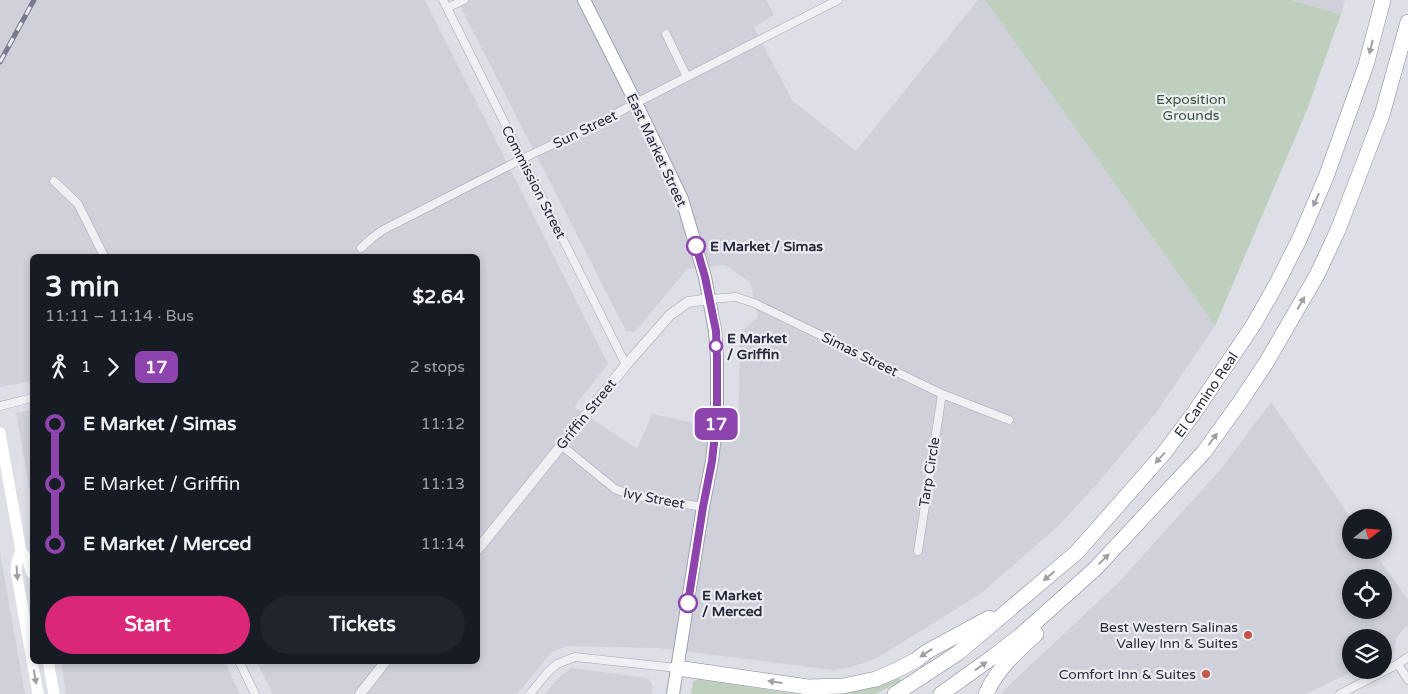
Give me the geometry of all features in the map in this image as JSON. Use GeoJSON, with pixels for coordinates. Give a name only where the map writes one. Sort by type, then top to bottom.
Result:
{"type":"FeatureCollection","features":[{"type":"Feature","properties":{"kind":"highway","name":"El Camino Real"},"geometry":{"type":"LineString","coordinates":[[895,694],[958,653],[1077,552],[1164,453],[1194,413],[1254,324],[1299,240],[1326,176],[1366,65],[1383,0]]}},
{"type":"Feature","properties":{"kind":"highway"},"geometry":{"type":"LineString","coordinates":[[942,694],[994,656],[1041,618],[1111,553],[1204,452],[1240,402],[1266,363],[1317,275],[1338,230],[1382,115],[1408,22]]}},
{"type":"Feature","properties":{"kind":"highway"},"geometry":{"type":"LineString","coordinates":[[986,694],[991,683],[1004,666],[1052,619],[1071,591]]}},
{"type":"Feature","properties":{"kind":"highway"},"geometry":{"type":"LineString","coordinates":[[678,668],[808,687],[842,686],[861,683],[897,670],[1015,604]]}},
{"type":"Feature","properties":{"kind":"main road","name":"East Market Street"},"geometry":{"type":"LineString","coordinates":[[584,0],[682,199],[705,277],[716,331],[717,416],[712,461],[673,694]]}},
{"type":"Feature","properties":{"kind":"main road"},"geometry":{"type":"LineString","coordinates":[[0,433],[1,448],[21,552],[30,568]]}},
{"type":"Feature","properties":{"kind":"main road"},"geometry":{"type":"LineString","coordinates":[[21,552],[17,561],[16,571],[30,649]]}},
{"type":"Feature","properties":{"kind":"main road"},"geometry":{"type":"LineString","coordinates":[[33,664],[38,694]]}},
{"type":"Feature","properties":{"kind":"main road"},"geometry":{"type":"LineString","coordinates":[[49,664],[54,694]]}},
{"type":"Feature","properties":{"kind":"street","name":"Commission Street"},"geometry":{"type":"LineString","coordinates":[[443,0],[626,365]]}},
{"type":"Feature","properties":{"kind":"street"},"geometry":{"type":"LineString","coordinates":[[447,8],[464,0]]}},
{"type":"Feature","properties":{"kind":"street","name":"Sun Street"},"geometry":{"type":"LineString","coordinates":[[361,248],[383,230],[522,159],[604,120],[838,0]]}},
{"type":"Feature","properties":{"kind":"street"},"geometry":{"type":"LineString","coordinates":[[666,34],[687,77]]}},
{"type":"Feature","properties":{"kind":"street"},"geometry":{"type":"LineString","coordinates":[[54,181],[78,204],[103,254]]}},
{"type":"Feature","properties":{"kind":"street","name":"Simas Street"},"geometry":{"type":"LineString","coordinates":[[710,299],[736,297],[754,303],[942,394],[1009,420]]}},
{"type":"Feature","properties":{"kind":"street","name":"Griffin Street"},"geometry":{"type":"LineString","coordinates":[[480,546],[626,365],[670,315],[688,302],[710,299]]}},
{"type":"Feature","properties":{"kind":"street","name":"Tarp Circle"},"geometry":{"type":"LineString","coordinates":[[918,551],[942,394]]}},
{"type":"Feature","properties":{"kind":"street"},"geometry":{"type":"LineString","coordinates":[[0,406],[30,398]]}},
{"type":"Feature","properties":{"kind":"street","name":"Ivy Street"},"geometry":{"type":"LineString","coordinates":[[561,445],[614,489],[631,495],[703,507]]}},
{"type":"Feature","properties":{"kind":"street"},"geometry":{"type":"LineString","coordinates":[[530,694],[552,668],[564,660],[575,657],[678,668]]}},
{"type":"Feature","properties":{"kind":"street"},"geometry":{"type":"LineString","coordinates":[[1340,694],[1408,657]]}},
{"type":"Feature","properties":{"kind":"street"},"geometry":{"type":"LineString","coordinates":[[241,664],[256,694]]}},
{"type":"Feature","properties":{"kind":"street"},"geometry":{"type":"LineString","coordinates":[[360,694],[384,664]]}},
{"type":"Feature","properties":{"kind":"street"},"geometry":{"type":"LineString","coordinates":[[1398,664],[1408,680]]}},
{"type":"Feature","properties":{"kind":"shaded area"},"geometry":{"type":"Polygon","coordinates":[[[0,0],[425,0],[608,364],[574,407],[637,449],[652,414],[738,432],[740,332],[758,317],[750,282],[725,265],[687,269],[635,332],[626,331],[457,0],[766,0],[774,15],[754,27],[792,100],[856,151],[978,0],[985,0],[1215,326],[1155,414],[1098,483],[1059,525],[979,595],[875,659],[851,667],[833,670],[658,648],[566,646],[552,652],[517,694],[273,694],[258,664],[480,664],[480,254],[30,254],[30,381],[0,387],[0,0]]]}},
{"type":"Feature","properties":{"kind":"shaded area"},"geometry":{"type":"Polygon","coordinates":[[[1292,0],[1345,0],[1341,14],[1292,0]]]}},
{"type":"Feature","properties":{"kind":"shaded area"},"geometry":{"type":"Polygon","coordinates":[[[1271,402],[1345,509],[1342,509],[1342,559],[1379,559],[1386,569],[1342,569],[1342,619],[1392,619],[1392,577],[1408,600],[1408,626],[1397,637],[1392,653],[1392,629],[1342,629],[1342,677],[1305,694],[1002,694],[1118,583],[1221,469],[1271,402]]]}},
{"type":"Feature","properties":{"kind":"shaded area"},"geometry":{"type":"Polygon","coordinates":[[[30,410],[30,493],[16,413],[30,410]]]}},
{"type":"Feature","properties":{"kind":"shaded area"},"geometry":{"type":"Polygon","coordinates":[[[0,552],[25,694],[0,694],[0,552]]]}},
{"type":"Feature","properties":{"kind":"shaded area"},"geometry":{"type":"Polygon","coordinates":[[[61,664],[225,664],[240,694],[66,694],[61,664]]]}},
{"type":"Feature","properties":{"kind":"shaded area"},"geometry":{"type":"Polygon","coordinates":[[[572,668],[648,678],[653,686],[651,694],[545,694],[558,678],[572,668]]]}},
{"type":"Feature","properties":{"kind":"green space","name":"Exposition Grounds"},"geometry":{"type":"Polygon","coordinates":[[[985,0],[1291,0],[1341,14],[1307,110],[1215,326],[985,0]]]}},
{"type":"Feature","properties":{"kind":"green space"},"geometry":{"type":"Polygon","coordinates":[[[897,674],[901,681],[875,694],[816,694],[897,674]]]}},
{"type":"Feature","properties":{"kind":"green space"},"geometry":{"type":"Polygon","coordinates":[[[698,679],[788,693],[816,694],[691,694],[693,682],[698,679]]]}},
{"type":"Feature","properties":{"kind":"railway"},"geometry":{"type":"LineString","coordinates":[[0,62],[34,0]]}},
{"type":"Feature","properties":{"kind":"bus line","name":"17"},"geometry":{"type":"LineString","coordinates":[[688,603],[712,461],[717,416],[716,331],[705,277],[696,246]]}},
{"type":"Feature","properties":{"kind":"place","name":"E Market / Simas"},"geometry":{"type":"Point","coordinates":[696,246]}},
{"type":"Feature","properties":{"kind":"place","name":"E Market / Griffin"},"geometry":{"type":"Point","coordinates":[716,346]}},
{"type":"Feature","properties":{"kind":"place","name":"E Market / Merced"},"geometry":{"type":"Point","coordinates":[688,603]}},
{"type":"Feature","properties":{"kind":"place","name":"Best Western Salinas Valley Inn & Suites"},"geometry":{"type":"Point","coordinates":[1248,635]}},
{"type":"Feature","properties":{"kind":"place","name":"Comfort Inn & Suites"},"geometry":{"type":"Point","coordinates":[1206,674]}}]}
